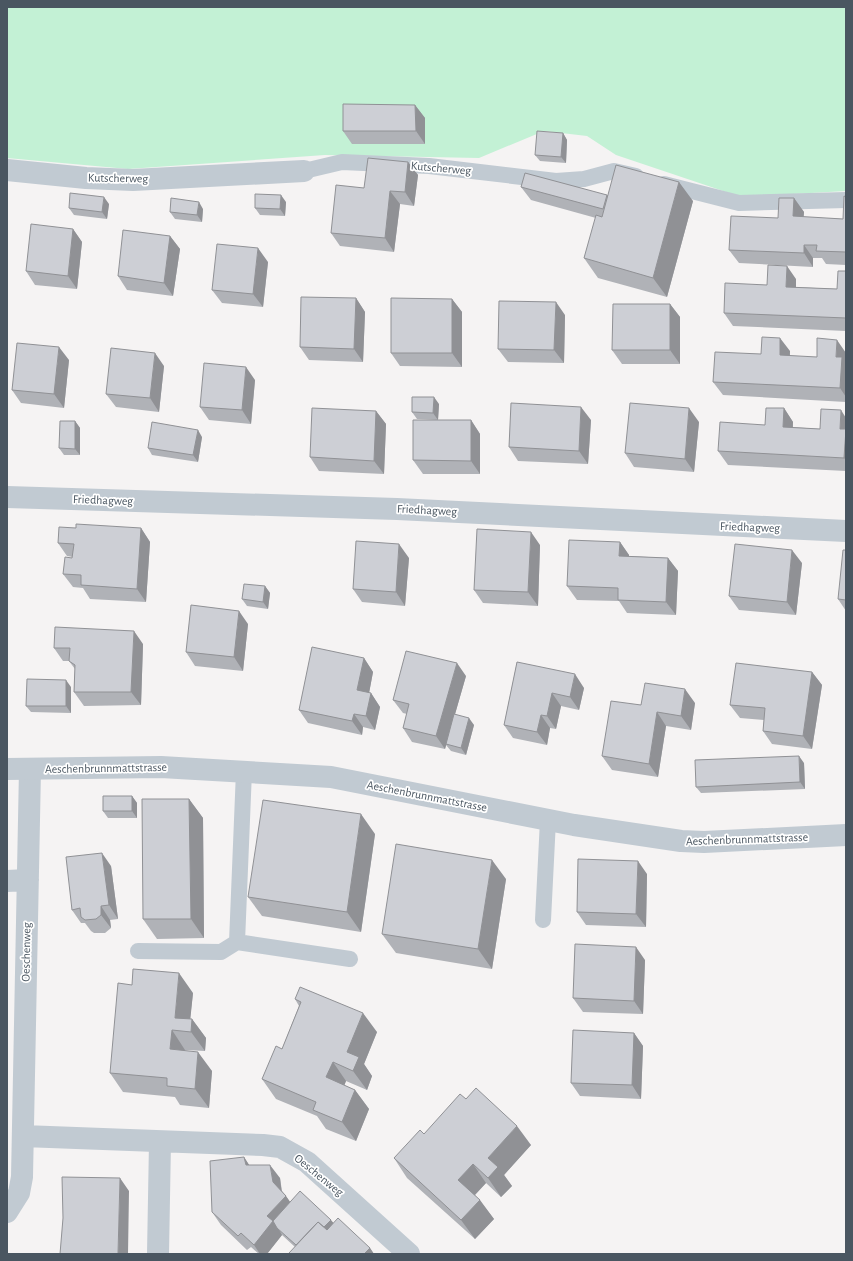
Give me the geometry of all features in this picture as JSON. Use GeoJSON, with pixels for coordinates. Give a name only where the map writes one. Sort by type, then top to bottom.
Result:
{"type":"FeatureCollection","features":[{"type":"Feature","properties":{"kind":"street","name":"Kutscherweg"},"geometry":{"type":"LineString","coordinates":[[7,170],[86,178],[133,180],[304,171]]}},
{"type":"Feature","properties":{"kind":"street","name":"Friedhagweg"},"geometry":{"type":"LineString","coordinates":[[7,498],[397,509],[846,531]]}},
{"type":"Feature","properties":{"kind":"street","name":"Aeschenbrunnmattstrasse"},"geometry":{"type":"LineString","coordinates":[[7,769],[161,767],[331,777],[548,820],[681,841],[749,840],[846,834]]}},
{"type":"Feature","properties":{"kind":"street","name":"Oeschenweg"},"geometry":{"type":"LineString","coordinates":[[7,1212],[18,1193],[22,1177],[23,1136],[16,1062],[17,880],[30,769]]}},
{"type":"Feature","properties":{"kind":"street","name":"Oeschenweg"},"geometry":{"type":"LineString","coordinates":[[23,1136],[160,1142],[263,1144],[280,1147],[307,1162],[409,1254]]}},
{"type":"Feature","properties":{"kind":"street"},"geometry":{"type":"LineString","coordinates":[[158,1254],[160,1142]]}},
{"type":"Feature","properties":{"kind":"lane","name":"Kutscherweg"},"geometry":{"type":"LineString","coordinates":[[304,171],[342,162],[429,166],[556,181],[584,179],[614,171],[739,204],[846,200]]}},
{"type":"Feature","properties":{"kind":"lane"},"geometry":{"type":"LineString","coordinates":[[237,942],[244,771]]}},
{"type":"Feature","properties":{"kind":"lane"},"geometry":{"type":"LineString","coordinates":[[542,920],[548,820]]}},
{"type":"Feature","properties":{"kind":"lane"},"geometry":{"type":"LineString","coordinates":[[138,951],[221,952],[237,942],[350,959]]}},
{"type":"Feature","properties":{"kind":"green space"},"geometry":{"type":"Polygon","coordinates":[[[7,7],[846,7],[846,191],[741,197],[616,155],[587,136],[544,131],[479,158],[325,155],[128,169],[7,158],[7,7]]]}},
{"type":"Feature","properties":{"kind":"building"},"geometry":{"type":"Polygon","coordinates":[[[343,104],[415,105],[416,131],[343,131],[343,104]]]}},
{"type":"Feature","properties":{"kind":"building"},"geometry":{"type":"Polygon","coordinates":[[[537,131],[563,133],[561,157],[535,155],[537,131]]]}},
{"type":"Feature","properties":{"kind":"building"},"geometry":{"type":"Polygon","coordinates":[[[368,158],[408,162],[405,192],[390,191],[385,238],[331,233],[336,185],[364,188],[368,158]]]}},
{"type":"Feature","properties":{"kind":"building"},"geometry":{"type":"Polygon","coordinates":[[[616,165],[679,182],[653,278],[584,258],[596,215],[602,217],[616,165]]]}},
{"type":"Feature","properties":{"kind":"building"},"geometry":{"type":"Polygon","coordinates":[[[525,173],[607,195],[603,209],[521,187],[525,173]]]}},
{"type":"Feature","properties":{"kind":"building"},"geometry":{"type":"Polygon","coordinates":[[[70,193],[104,197],[102,212],[69,208],[70,193]]]}},
{"type":"Feature","properties":{"kind":"building"},"geometry":{"type":"Polygon","coordinates":[[[255,194],[281,195],[280,209],[255,208],[255,194]]]}},
{"type":"Feature","properties":{"kind":"building"},"geometry":{"type":"Polygon","coordinates":[[[844,196],[846,197],[846,252],[816,251],[817,245],[804,245],[804,253],[729,250],[731,216],[778,218],[779,198],[794,198],[793,216],[843,219],[844,196]]]}},
{"type":"Feature","properties":{"kind":"building"},"geometry":{"type":"Polygon","coordinates":[[[171,198],[199,202],[197,215],[170,212],[171,198]]]}},
{"type":"Feature","properties":{"kind":"building"},"geometry":{"type":"Polygon","coordinates":[[[31,224],[73,229],[68,276],[26,271],[31,224]]]}},
{"type":"Feature","properties":{"kind":"building"},"geometry":{"type":"Polygon","coordinates":[[[123,230],[170,236],[164,283],[118,276],[123,230]]]}},
{"type":"Feature","properties":{"kind":"building"},"geometry":{"type":"Polygon","coordinates":[[[217,244],[258,248],[253,294],[212,290],[217,244]]]}},
{"type":"Feature","properties":{"kind":"building"},"geometry":{"type":"Polygon","coordinates":[[[768,265],[787,266],[786,287],[837,289],[838,271],[846,271],[846,318],[724,313],[725,283],[767,285],[768,265]]]}},
{"type":"Feature","properties":{"kind":"building"},"geometry":{"type":"Polygon","coordinates":[[[301,297],[356,298],[354,349],[300,347],[301,297]]]}},
{"type":"Feature","properties":{"kind":"building"},"geometry":{"type":"Polygon","coordinates":[[[391,298],[452,299],[452,353],[391,353],[391,298]]]}},
{"type":"Feature","properties":{"kind":"building"},"geometry":{"type":"Polygon","coordinates":[[[499,301],[556,302],[554,350],[498,349],[499,301]]]}},
{"type":"Feature","properties":{"kind":"building"},"geometry":{"type":"Polygon","coordinates":[[[613,304],[670,304],[670,350],[612,350],[613,304]]]}},
{"type":"Feature","properties":{"kind":"building"},"geometry":{"type":"Polygon","coordinates":[[[762,337],[780,338],[780,355],[817,357],[817,338],[837,340],[836,357],[842,357],[840,388],[713,382],[715,352],[761,354],[762,337]]]}},
{"type":"Feature","properties":{"kind":"building"},"geometry":{"type":"Polygon","coordinates":[[[17,343],[59,347],[54,394],[12,390],[17,343]]]}},
{"type":"Feature","properties":{"kind":"building"},"geometry":{"type":"Polygon","coordinates":[[[111,348],[155,353],[150,398],[106,394],[111,348]]]}},
{"type":"Feature","properties":{"kind":"building"},"geometry":{"type":"Polygon","coordinates":[[[204,363],[246,367],[242,410],[200,407],[204,363]]]}},
{"type":"Feature","properties":{"kind":"building"},"geometry":{"type":"Polygon","coordinates":[[[412,397],[434,397],[433,413],[412,412],[412,397]]]}},
{"type":"Feature","properties":{"kind":"building"},"geometry":{"type":"Polygon","coordinates":[[[511,403],[581,407],[579,451],[509,447],[511,403]]]}},
{"type":"Feature","properties":{"kind":"building"},"geometry":{"type":"Polygon","coordinates":[[[630,403],[689,408],[685,459],[625,453],[630,403]]]}},
{"type":"Feature","properties":{"kind":"building"},"geometry":{"type":"Polygon","coordinates":[[[312,408],[376,411],[374,461],[310,457],[312,408]]]}},
{"type":"Feature","properties":{"kind":"building"},"geometry":{"type":"Polygon","coordinates":[[[766,408],[784,408],[783,427],[820,429],[821,409],[841,410],[840,429],[846,429],[844,458],[718,451],[720,422],[765,425],[766,408]]]}},
{"type":"Feature","properties":{"kind":"building"},"geometry":{"type":"Polygon","coordinates":[[[413,420],[471,420],[471,461],[413,460],[413,420]]]}},
{"type":"Feature","properties":{"kind":"building"},"geometry":{"type":"Polygon","coordinates":[[[60,421],[75,421],[75,449],[59,448],[60,421]]]}},
{"type":"Feature","properties":{"kind":"building"},"geometry":{"type":"Polygon","coordinates":[[[152,422],[198,430],[193,455],[148,448],[152,422]]]}},
{"type":"Feature","properties":{"kind":"building"},"geometry":{"type":"Polygon","coordinates":[[[76,524],[141,528],[137,589],[81,585],[81,575],[63,574],[65,557],[72,558],[74,544],[58,543],[59,527],[76,528],[76,524]]]}},
{"type":"Feature","properties":{"kind":"building"},"geometry":{"type":"Polygon","coordinates":[[[477,529],[531,532],[528,592],[474,590],[477,529]]]}},
{"type":"Feature","properties":{"kind":"building"},"geometry":{"type":"Polygon","coordinates":[[[569,540],[620,542],[619,556],[668,558],[666,602],[618,600],[618,588],[567,586],[569,540]]]}},
{"type":"Feature","properties":{"kind":"building"},"geometry":{"type":"Polygon","coordinates":[[[356,541],[399,544],[396,592],[353,589],[356,541]]]}},
{"type":"Feature","properties":{"kind":"building"},"geometry":{"type":"Polygon","coordinates":[[[735,544],[792,550],[787,602],[729,596],[735,544]]]}},
{"type":"Feature","properties":{"kind":"building"},"geometry":{"type":"Polygon","coordinates":[[[843,550],[846,550],[846,600],[838,599],[843,550]]]}},
{"type":"Feature","properties":{"kind":"building"},"geometry":{"type":"Polygon","coordinates":[[[244,584],[265,586],[263,602],[242,599],[244,584]]]}},
{"type":"Feature","properties":{"kind":"building"},"geometry":{"type":"Polygon","coordinates":[[[191,605],[239,611],[234,657],[186,652],[191,605]]]}},
{"type":"Feature","properties":{"kind":"building"},"geometry":{"type":"Polygon","coordinates":[[[55,627],[134,631],[131,692],[74,692],[75,665],[69,661],[70,648],[54,648],[55,627]]]}},
{"type":"Feature","properties":{"kind":"building"},"geometry":{"type":"Polygon","coordinates":[[[312,647],[364,658],[357,690],[371,693],[366,716],[354,714],[352,721],[299,710],[312,647]]]}},
{"type":"Feature","properties":{"kind":"building"},"geometry":{"type":"Polygon","coordinates":[[[406,651],[457,663],[436,736],[403,728],[409,704],[393,700],[406,651]]]}},
{"type":"Feature","properties":{"kind":"building"},"geometry":{"type":"Polygon","coordinates":[[[517,662],[575,674],[570,697],[552,693],[547,716],[541,715],[537,732],[504,725],[517,662]]]}},
{"type":"Feature","properties":{"kind":"building"},"geometry":{"type":"Polygon","coordinates":[[[736,663],[812,672],[803,736],[763,731],[765,708],[730,705],[736,663]]]}},
{"type":"Feature","properties":{"kind":"building"},"geometry":{"type":"Polygon","coordinates":[[[27,679],[66,680],[66,706],[26,706],[27,679]]]}},
{"type":"Feature","properties":{"kind":"building"},"geometry":{"type":"Polygon","coordinates":[[[645,683],[685,689],[681,716],[657,712],[649,764],[602,756],[611,701],[641,705],[645,683]]]}},
{"type":"Feature","properties":{"kind":"building"},"geometry":{"type":"Polygon","coordinates":[[[454,714],[469,718],[461,748],[446,744],[454,714]]]}},
{"type":"Feature","properties":{"kind":"building"},"geometry":{"type":"Polygon","coordinates":[[[799,756],[800,782],[696,787],[695,760],[799,756]]]}},
{"type":"Feature","properties":{"kind":"building"},"geometry":{"type":"Polygon","coordinates":[[[103,796],[132,796],[132,811],[103,811],[103,796]]]}},
{"type":"Feature","properties":{"kind":"building"},"geometry":{"type":"Polygon","coordinates":[[[142,799],[189,799],[191,919],[143,919],[142,799]]]}},
{"type":"Feature","properties":{"kind":"building"},"geometry":{"type":"Polygon","coordinates":[[[263,800],[361,814],[347,912],[248,897],[263,800]]]}},
{"type":"Feature","properties":{"kind":"building"},"geometry":{"type":"Polygon","coordinates":[[[396,844],[492,860],[478,949],[382,934],[396,844]]]}},
{"type":"Feature","properties":{"kind":"building"},"geometry":{"type":"Polygon","coordinates":[[[102,853],[109,905],[101,906],[101,915],[96,919],[85,920],[81,917],[80,908],[72,910],[66,857],[102,853]]]}},
{"type":"Feature","properties":{"kind":"building"},"geometry":{"type":"Polygon","coordinates":[[[578,859],[638,861],[636,914],[577,912],[578,859]]]}},
{"type":"Feature","properties":{"kind":"building"},"geometry":{"type":"Polygon","coordinates":[[[575,944],[636,947],[634,1001],[573,998],[575,944]]]}},
{"type":"Feature","properties":{"kind":"building"},"geometry":{"type":"Polygon","coordinates":[[[133,969],[179,973],[175,1018],[192,1019],[191,1032],[172,1030],[170,1049],[198,1052],[195,1089],[167,1086],[167,1078],[110,1073],[118,983],[132,985],[133,969]]]}},
{"type":"Feature","properties":{"kind":"building"},"geometry":{"type":"Polygon","coordinates":[[[300,987],[363,1013],[347,1052],[359,1057],[353,1071],[333,1062],[326,1077],[355,1090],[342,1122],[313,1110],[316,1102],[262,1079],[276,1046],[282,1049],[301,1002],[295,999],[300,987]]]}},
{"type":"Feature","properties":{"kind":"building"},"geometry":{"type":"Polygon","coordinates":[[[573,1030],[634,1033],[632,1085],[571,1083],[573,1030]]]}},
{"type":"Feature","properties":{"kind":"building"},"geometry":{"type":"Polygon","coordinates":[[[476,1088],[517,1126],[488,1158],[498,1167],[488,1178],[473,1164],[458,1180],[480,1200],[461,1220],[394,1158],[420,1130],[424,1134],[460,1094],[466,1099],[476,1088]]]}},
{"type":"Feature","properties":{"kind":"building"},"geometry":{"type":"Polygon","coordinates":[[[244,1157],[246,1165],[270,1165],[273,1182],[286,1196],[267,1216],[273,1221],[254,1245],[241,1233],[238,1236],[212,1212],[210,1161],[244,1157]]]}},
{"type":"Feature","properties":{"kind":"building"},"geometry":{"type":"Polygon","coordinates":[[[62,1177],[120,1178],[118,1254],[60,1254],[63,1218],[62,1177]]]}},
{"type":"Feature","properties":{"kind":"building"},"geometry":{"type":"Polygon","coordinates":[[[300,1191],[331,1220],[324,1227],[318,1222],[296,1245],[277,1228],[273,1221],[300,1191]]]}},
{"type":"Feature","properties":{"kind":"building"},"geometry":{"type":"Polygon","coordinates":[[[338,1218],[370,1248],[364,1254],[289,1253],[318,1222],[327,1230],[338,1218]]]}}]}
